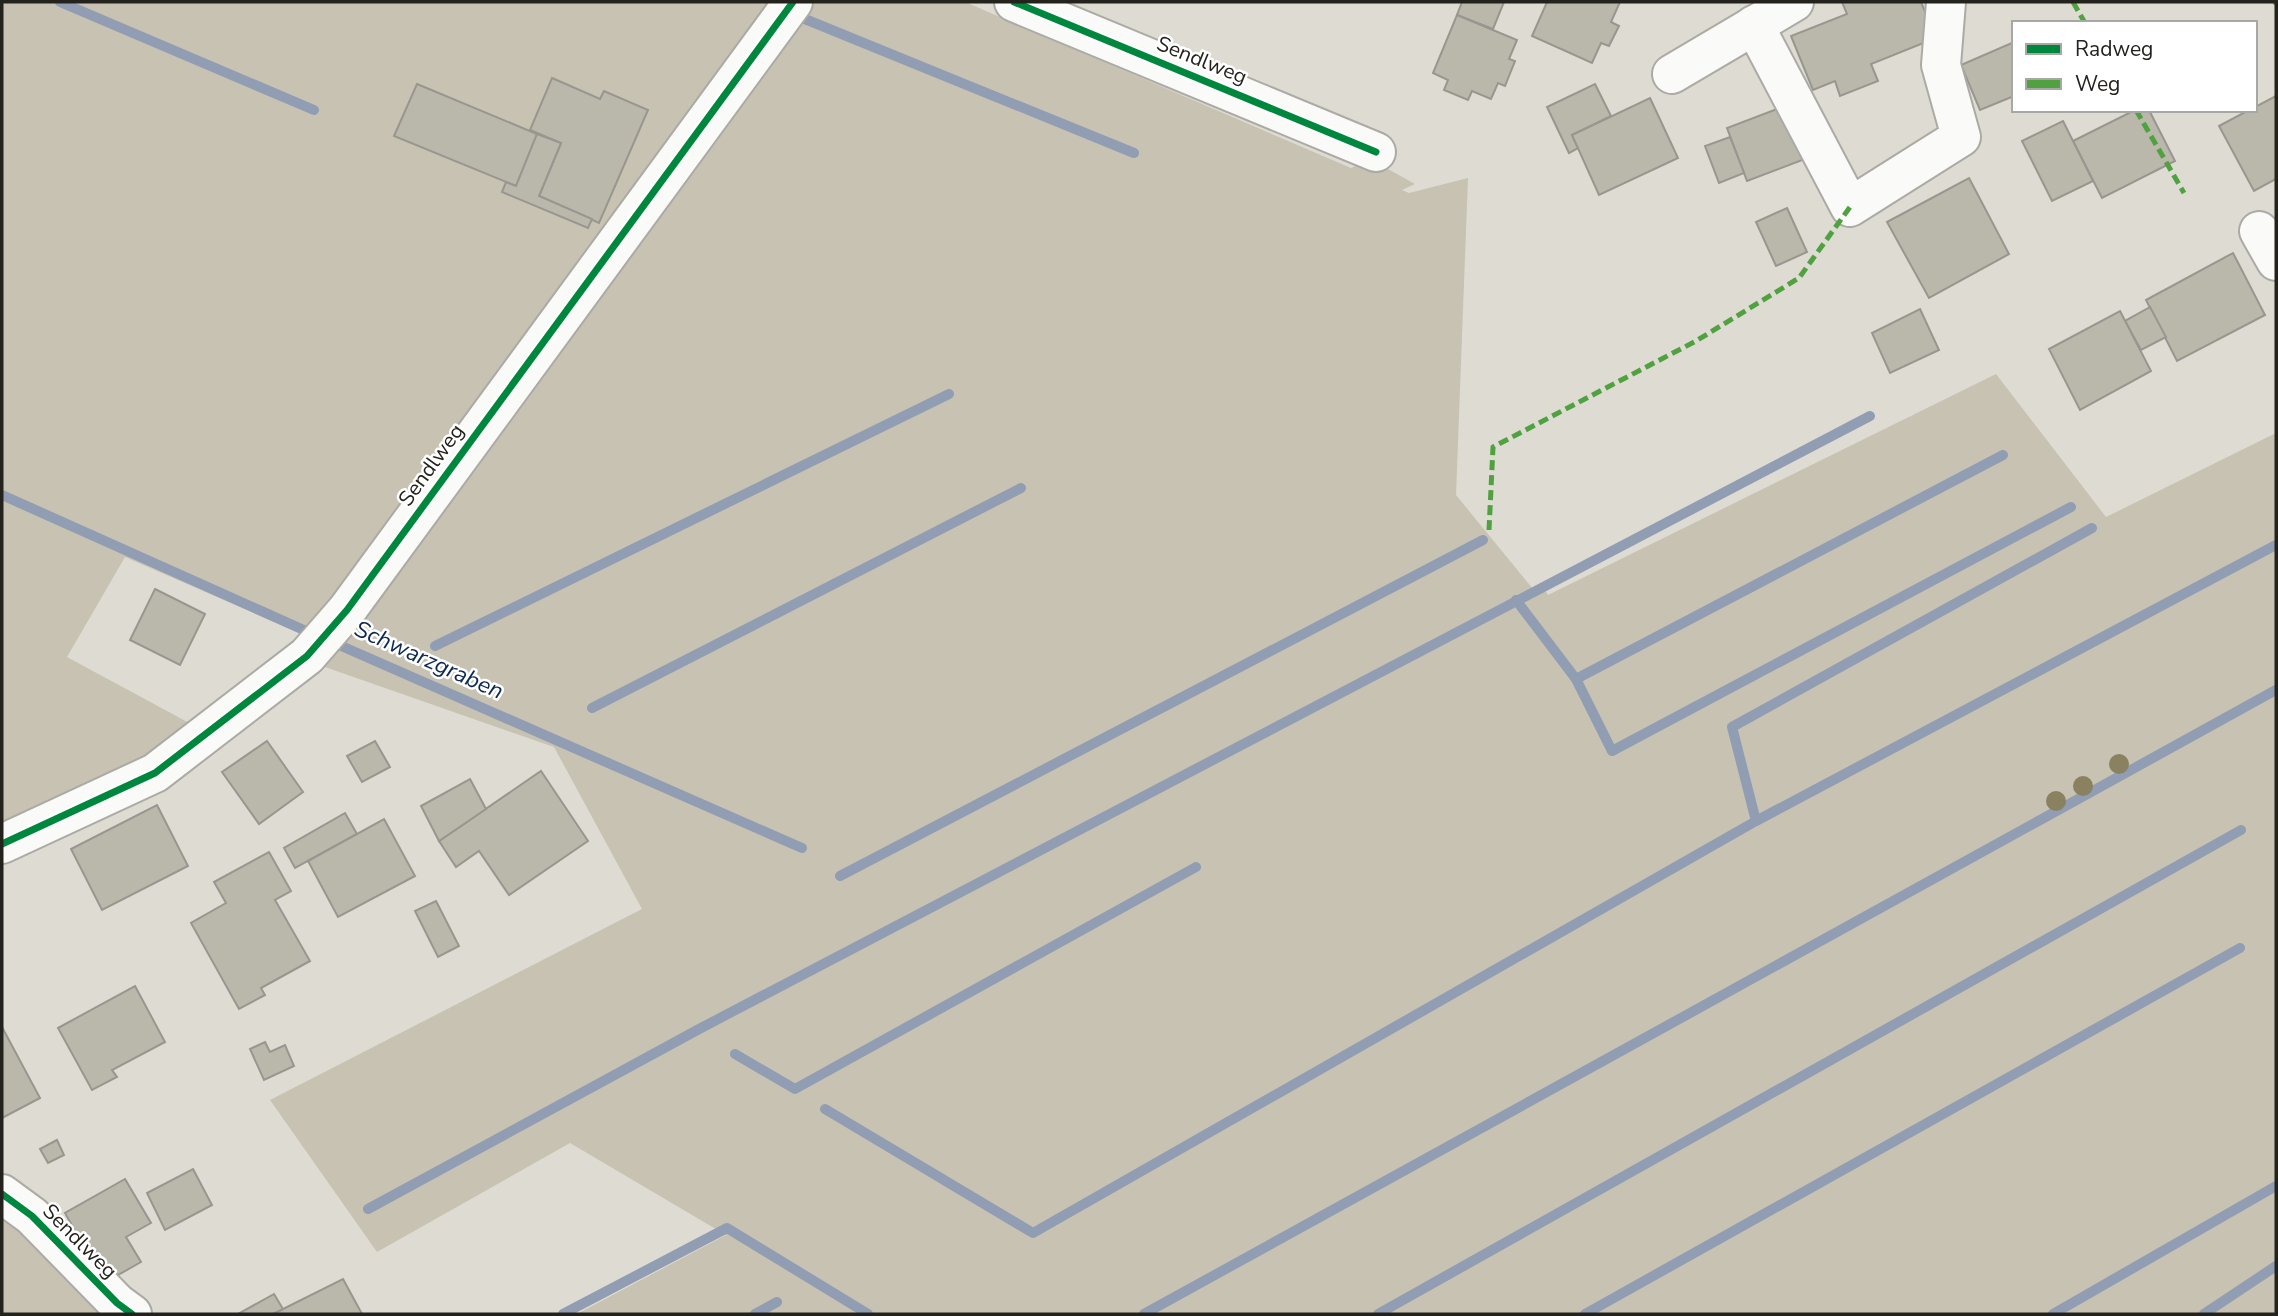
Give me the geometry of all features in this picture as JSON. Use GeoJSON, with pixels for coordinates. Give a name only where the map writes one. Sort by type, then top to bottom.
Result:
{"type":"FeatureCollection","features":[{"type":"Feature","properties":{"kind":"street","name":"Sendlweg"},"geometry":{"type":"LineString","coordinates":[[2,844],[155,773],[307,656],[347,611],[793,2]]}},
{"type":"Feature","properties":{"kind":"street","name":"Sendlweg"},"geometry":{"type":"LineString","coordinates":[[1014,2],[1376,152]]}},
{"type":"Feature","properties":{"kind":"street"},"geometry":{"type":"LineString","coordinates":[[1672,74],[1794,2]]}},
{"type":"Feature","properties":{"kind":"street"},"geometry":{"type":"LineString","coordinates":[[1754,25],[1850,207],[1961,137],[1941,65],[1946,2]]}},
{"type":"Feature","properties":{"kind":"street","name":"Sendlweg"},"geometry":{"type":"LineString","coordinates":[[2,1194],[32,1216],[117,1303],[132,1314]]}},
{"type":"Feature","properties":{"kind":"shaded area"},"geometry":{"type":"Polygon","coordinates":[[[2,2],[965,2],[1351,168],[1370,159],[1415,184],[1402,190],[1409,193],[1468,178],[1456,495],[1537,594],[1545,590],[1548,595],[1996,374],[2106,517],[2276,433],[2276,1314],[577,1314],[726,1235],[570,1143],[377,1252],[270,1100],[642,909],[554,747],[325,667],[302,634],[125,557],[67,657],[204,731],[2,833],[2,2]]]}},
{"type":"Feature","properties":{"kind":"shaded area"},"geometry":{"type":"Polygon","coordinates":[[[2,1181],[145,1314],[2,1314],[2,1181]]]}},
{"type":"Feature","properties":{"kind":"building"},"geometry":{"type":"Polygon","coordinates":[[[1462,2],[1504,2],[1493,29],[1457,15],[1462,2]]]}},
{"type":"Feature","properties":{"kind":"building"},"geometry":{"type":"Polygon","coordinates":[[[1547,2],[1620,2],[1611,22],[1619,26],[1609,46],[1601,43],[1592,63],[1532,36],[1547,2]]]}},
{"type":"Feature","properties":{"kind":"building"},"geometry":{"type":"Polygon","coordinates":[[[1842,2],[1921,2],[1936,38],[1871,64],[1878,81],[1840,96],[1835,81],[1813,90],[1791,36],[1847,14],[1842,2]]]}},
{"type":"Feature","properties":{"kind":"building"},"geometry":{"type":"Polygon","coordinates":[[[1457,15],[1517,40],[1509,59],[1515,61],[1505,86],[1498,83],[1491,99],[1472,91],[1468,100],[1444,90],[1448,80],[1433,73],[1457,15]]]}},
{"type":"Feature","properties":{"kind":"building"},"geometry":{"type":"Polygon","coordinates":[[[2012,43],[2012,97],[1980,110],[1961,65],[2012,43]]]}},
{"type":"Feature","properties":{"kind":"building"},"geometry":{"type":"Polygon","coordinates":[[[552,78],[600,99],[604,91],[648,110],[599,223],[539,196],[561,143],[530,130],[552,78]]]}},
{"type":"Feature","properties":{"kind":"building"},"geometry":{"type":"Polygon","coordinates":[[[417,84],[537,134],[516,186],[394,136],[417,84]]]}},
{"type":"Feature","properties":{"kind":"building"},"geometry":{"type":"Polygon","coordinates":[[[1595,84],[1611,116],[1572,135],[1578,148],[1569,153],[1547,107],[1595,84]]]}},
{"type":"Feature","properties":{"kind":"building"},"geometry":{"type":"Polygon","coordinates":[[[2276,96],[2276,179],[2254,191],[2219,126],[2245,112],[2257,112],[2257,106],[2276,96]]]}},
{"type":"Feature","properties":{"kind":"building"},"geometry":{"type":"Polygon","coordinates":[[[1650,98],[1678,158],[1599,195],[1572,135],[1650,98]]]}},
{"type":"Feature","properties":{"kind":"building"},"geometry":{"type":"Polygon","coordinates":[[[1785,106],[1805,159],[1747,181],[1727,128],[1785,106]]]}},
{"type":"Feature","properties":{"kind":"building"},"geometry":{"type":"Polygon","coordinates":[[[2131,112],[2150,112],[2175,161],[2102,198],[2073,141],[2131,112]]]}},
{"type":"Feature","properties":{"kind":"building"},"geometry":{"type":"Polygon","coordinates":[[[2063,121],[2093,181],[2052,201],[2022,141],[2063,121]]]}},
{"type":"Feature","properties":{"kind":"building"},"geometry":{"type":"Polygon","coordinates":[[[537,134],[561,143],[539,196],[592,219],[588,228],[502,192],[506,182],[516,186],[537,134]]]}},
{"type":"Feature","properties":{"kind":"building"},"geometry":{"type":"Polygon","coordinates":[[[1730,137],[1744,173],[1719,183],[1705,146],[1730,137]]]}},
{"type":"Feature","properties":{"kind":"building"},"geometry":{"type":"Polygon","coordinates":[[[1969,178],[2009,254],[1929,298],[1887,222],[1969,178]]]}},
{"type":"Feature","properties":{"kind":"building"},"geometry":{"type":"Polygon","coordinates":[[[1787,208],[1807,252],[1776,266],[1756,222],[1787,208]]]}},
{"type":"Feature","properties":{"kind":"building"},"geometry":{"type":"Polygon","coordinates":[[[2233,253],[2265,315],[2177,361],[2146,300],[2233,253]]]}},
{"type":"Feature","properties":{"kind":"building"},"geometry":{"type":"Polygon","coordinates":[[[2150,307],[2166,337],[2141,350],[2125,321],[2150,307]]]}},
{"type":"Feature","properties":{"kind":"building"},"geometry":{"type":"Polygon","coordinates":[[[1920,309],[1939,350],[1890,373],[1872,333],[1920,309]]]}},
{"type":"Feature","properties":{"kind":"building"},"geometry":{"type":"Polygon","coordinates":[[[2120,311],[2151,371],[2080,410],[2049,349],[2120,311]]]}},
{"type":"Feature","properties":{"kind":"building"},"geometry":{"type":"Polygon","coordinates":[[[155,589],[205,614],[180,665],[130,640],[155,589]]]}},
{"type":"Feature","properties":{"kind":"building"},"geometry":{"type":"Polygon","coordinates":[[[267,741],[303,792],[259,824],[222,772],[267,741]]]}},
{"type":"Feature","properties":{"kind":"building"},"geometry":{"type":"Polygon","coordinates":[[[375,741],[390,767],[362,782],[347,756],[375,741]]]}},
{"type":"Feature","properties":{"kind":"building"},"geometry":{"type":"Polygon","coordinates":[[[541,771],[588,841],[509,895],[479,851],[456,867],[439,841],[541,771]]]}},
{"type":"Feature","properties":{"kind":"building"},"geometry":{"type":"Polygon","coordinates":[[[470,779],[486,809],[439,841],[421,806],[470,779]]]}},
{"type":"Feature","properties":{"kind":"building"},"geometry":{"type":"Polygon","coordinates":[[[157,805],[188,866],[102,910],[71,849],[157,805]]]}},
{"type":"Feature","properties":{"kind":"building"},"geometry":{"type":"Polygon","coordinates":[[[345,813],[357,834],[295,868],[284,848],[345,813]]]}},
{"type":"Feature","properties":{"kind":"building"},"geometry":{"type":"Polygon","coordinates":[[[384,819],[415,876],[338,917],[308,861],[384,819]]]}},
{"type":"Feature","properties":{"kind":"building"},"geometry":{"type":"Polygon","coordinates":[[[269,852],[291,891],[275,900],[310,961],[261,988],[265,995],[239,1009],[191,923],[226,903],[214,882],[269,852]]]}},
{"type":"Feature","properties":{"kind":"building"},"geometry":{"type":"Polygon","coordinates":[[[436,901],[459,946],[438,957],[415,911],[436,901]]]}},
{"type":"Feature","properties":{"kind":"building"},"geometry":{"type":"Polygon","coordinates":[[[135,986],[165,1042],[112,1070],[117,1077],[92,1090],[58,1028],[135,986]]]}},
{"type":"Feature","properties":{"kind":"building"},"geometry":{"type":"Polygon","coordinates":[[[2,1027],[40,1098],[2,1118],[2,1027]]]}},
{"type":"Feature","properties":{"kind":"building"},"geometry":{"type":"Polygon","coordinates":[[[265,1042],[270,1052],[285,1045],[294,1066],[264,1080],[250,1049],[265,1042]]]}},
{"type":"Feature","properties":{"kind":"building"},"geometry":{"type":"Polygon","coordinates":[[[57,1140],[64,1155],[48,1163],[40,1149],[57,1140]]]}},
{"type":"Feature","properties":{"kind":"building"},"geometry":{"type":"Polygon","coordinates":[[[193,1169],[212,1205],[165,1230],[147,1193],[193,1169]]]}},
{"type":"Feature","properties":{"kind":"building"},"geometry":{"type":"Polygon","coordinates":[[[125,1179],[151,1223],[126,1237],[141,1262],[104,1283],[65,1213],[125,1179]]]}},
{"type":"Feature","properties":{"kind":"building"},"geometry":{"type":"Polygon","coordinates":[[[343,1279],[362,1314],[273,1314],[343,1279]]]}},
{"type":"Feature","properties":{"kind":"building"},"geometry":{"type":"Polygon","coordinates":[[[274,1294],[283,1309],[273,1314],[238,1314],[274,1294]]]}},
{"type":"Feature","properties":{"kind":"waterway"},"geometry":{"type":"LineString","coordinates":[[60,2],[314,110]]}},
{"type":"Feature","properties":{"kind":"waterway"},"geometry":{"type":"LineString","coordinates":[[795,15],[1134,153]]}},
{"type":"Feature","properties":{"kind":"waterway"},"geometry":{"type":"LineString","coordinates":[[435,646],[949,394]]}},
{"type":"Feature","properties":{"kind":"waterway"},"geometry":{"type":"LineString","coordinates":[[368,1209],[701,1028],[1870,416]]}},
{"type":"Feature","properties":{"kind":"waterway"},"geometry":{"type":"LineString","coordinates":[[1516,600],[1576,679],[2003,455]]}},
{"type":"Feature","properties":{"kind":"waterway"},"geometry":{"type":"LineString","coordinates":[[592,708],[1021,488]]}},
{"type":"Feature","properties":{"kind":"waterway","name":"Schwarzgraben"},"geometry":{"type":"LineString","coordinates":[[2,495],[315,635]]}},
{"type":"Feature","properties":{"kind":"waterway"},"geometry":{"type":"LineString","coordinates":[[1576,679],[1612,751],[2071,507]]}},
{"type":"Feature","properties":{"kind":"waterway"},"geometry":{"type":"LineString","coordinates":[[1756,821],[1732,727],[2092,528]]}},
{"type":"Feature","properties":{"kind":"waterway"},"geometry":{"type":"LineString","coordinates":[[840,876],[1483,540]]}},
{"type":"Feature","properties":{"kind":"waterway"},"geometry":{"type":"LineString","coordinates":[[825,1109],[1033,1233],[1756,821],[2276,545]]}},
{"type":"Feature","properties":{"kind":"waterway","name":"Schwarzgraben"},"geometry":{"type":"LineString","coordinates":[[330,641],[802,848]]}},
{"type":"Feature","properties":{"kind":"waterway"},"geometry":{"type":"LineString","coordinates":[[1144,1314],[2276,690]]}},
{"type":"Feature","properties":{"kind":"waterway"},"geometry":{"type":"LineString","coordinates":[[1378,1314],[2241,830]]}},
{"type":"Feature","properties":{"kind":"waterway"},"geometry":{"type":"LineString","coordinates":[[735,1054],[795,1089],[1196,867]]}},
{"type":"Feature","properties":{"kind":"waterway"},"geometry":{"type":"LineString","coordinates":[[1585,1314],[2240,948]]}},
{"type":"Feature","properties":{"kind":"waterway"},"geometry":{"type":"LineString","coordinates":[[2053,1314],[2276,1186]]}},
{"type":"Feature","properties":{"kind":"waterway"},"geometry":{"type":"LineString","coordinates":[[563,1314],[727,1228],[868,1314]]}},
{"type":"Feature","properties":{"kind":"waterway"},"geometry":{"type":"LineString","coordinates":[[2204,1314],[2276,1266]]}},
{"type":"Feature","properties":{"kind":"waterway"},"geometry":{"type":"LineString","coordinates":[[755,1314],[777,1302]]}},
{"type":"Feature","properties":{"kind":"marked path"},"geometry":{"type":"LineString","coordinates":[[2073,2],[2084,21]]}},
{"type":"Feature","properties":{"kind":"marked path"},"geometry":{"type":"LineString","coordinates":[[2137,112],[2184,193]]}},
{"type":"Feature","properties":{"kind":"marked path"},"geometry":{"type":"LineString","coordinates":[[1489,530],[1493,447],[1696,341],[1799,278],[1850,207]]}},
{"type":"Feature","properties":{"kind":"cycle path"},"geometry":{"type":"LineString","coordinates":[[2,844],[155,773],[307,656],[347,610],[793,2]]}},
{"type":"Feature","properties":{"kind":"cycle path"},"geometry":{"type":"LineString","coordinates":[[1014,2],[1376,152]]}},
{"type":"Feature","properties":{"kind":"cycle path"},"geometry":{"type":"LineString","coordinates":[[2,1194],[32,1216],[117,1303],[132,1314]]}}]}
